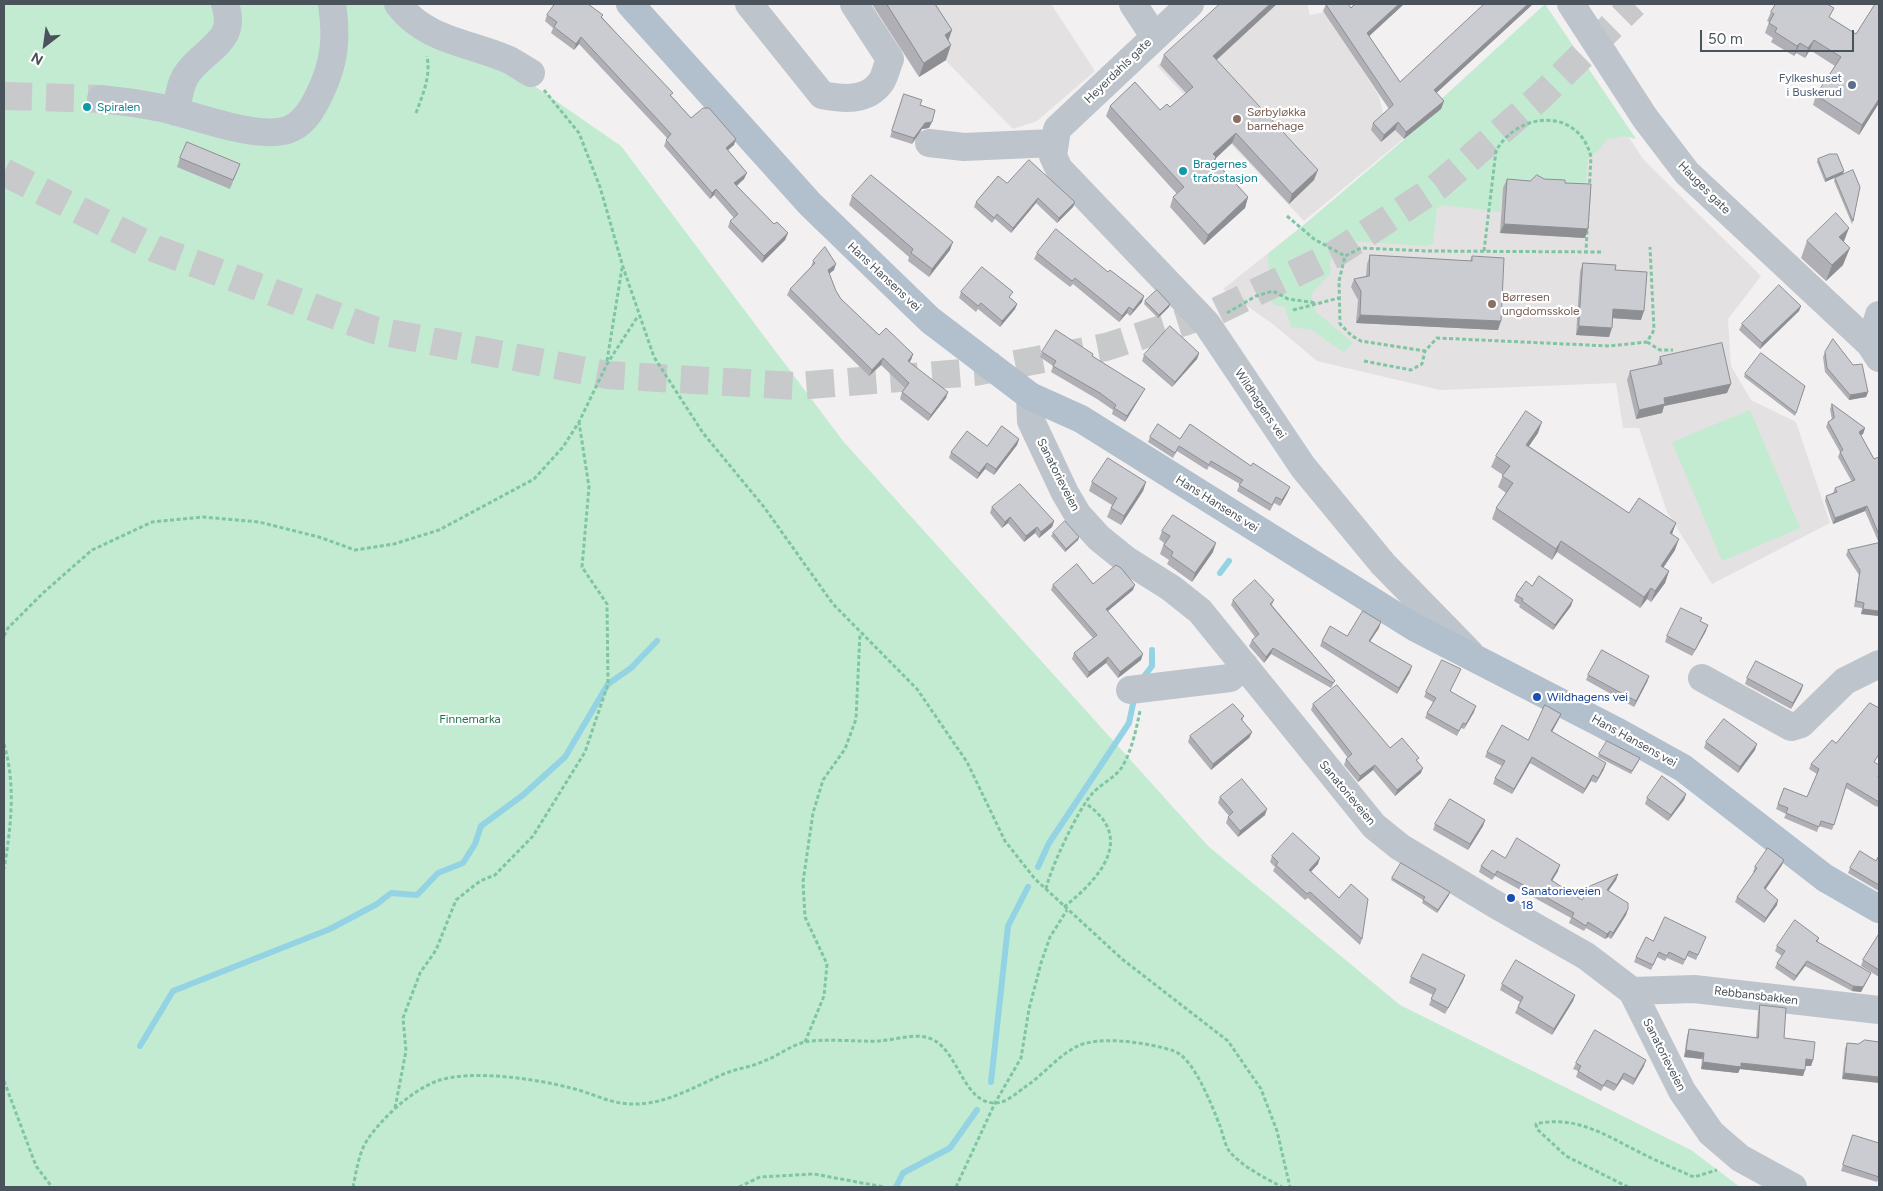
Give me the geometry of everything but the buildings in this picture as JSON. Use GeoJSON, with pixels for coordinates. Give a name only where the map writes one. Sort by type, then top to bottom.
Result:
{"type":"FeatureCollection","features":[{"type":"Feature","properties":{"kind":"main road","name":"Hans Hansens vei"},"geometry":{"type":"LineString","coordinates":[[630,4],[810,204],[843,238],[930,320],[1030,396],[1081,420],[1414,628],[1618,732],[1683,768],[1825,878],[1879,909]]}},
{"type":"Feature","properties":{"kind":"street"},"geometry":{"type":"LineString","coordinates":[[176,112],[185,77],[228,30],[229,14],[225,4]]}},
{"type":"Feature","properties":{"kind":"street"},"geometry":{"type":"LineString","coordinates":[[101,99],[176,112],[260,132],[278,132],[292,128],[304,120],[314,107],[326,82],[336,44],[332,4]]}},
{"type":"Feature","properties":{"kind":"street"},"geometry":{"type":"LineString","coordinates":[[398,4],[420,27],[439,36],[508,59],[531,73]]}},
{"type":"Feature","properties":{"kind":"street"},"geometry":{"type":"LineString","coordinates":[[749,4],[822,95],[842,99],[865,95],[881,82],[890,59],[854,4]]}},
{"type":"Feature","properties":{"kind":"street"},"geometry":{"type":"LineString","coordinates":[[1133,4],[1154,36]]}},
{"type":"Feature","properties":{"kind":"street","name":"Heyerdahls gate"},"geometry":{"type":"LineString","coordinates":[[1054,143],[1057,129],[1190,4]]}},
{"type":"Feature","properties":{"kind":"street","name":"Hauges gate"},"geometry":{"type":"LineString","coordinates":[[1571,4],[1645,118],[1687,173],[1874,351]]}},
{"type":"Feature","properties":{"kind":"street"},"geometry":{"type":"LineString","coordinates":[[929,143],[964,147],[1054,143]]}},
{"type":"Feature","properties":{"kind":"street","name":"Wildhagens vei"},"geometry":{"type":"LineString","coordinates":[[1054,143],[1053,156],[1059,169],[1207,324],[1303,467],[1383,564],[1477,661]]}},
{"type":"Feature","properties":{"kind":"street"},"geometry":{"type":"LineString","coordinates":[[1874,351],[1879,314]]}},
{"type":"Feature","properties":{"kind":"street","name":"Sanatorieveien"},"geometry":{"type":"LineString","coordinates":[[1030,396],[1031,421],[1065,493],[1078,515],[1099,538],[1125,559],[1171,588],[1200,611],[1374,826],[1400,846],[1467,888],[1586,956],[1632,992],[1682,1091],[1711,1133],[1740,1158],[1793,1187]]}},
{"type":"Feature","properties":{"kind":"street"},"geometry":{"type":"LineString","coordinates":[[1702,678],[1791,727],[1801,724],[1845,681],[1879,664]]}},
{"type":"Feature","properties":{"kind":"street"},"geometry":{"type":"LineString","coordinates":[[1135,689],[1230,678],[1245,666]]}},
{"type":"Feature","properties":{"kind":"street","name":"Rebbansbakken"},"geometry":{"type":"LineString","coordinates":[[1632,992],[1694,989],[1879,1010]]}},
{"type":"Feature","properties":{"kind":"path"},"geometry":{"type":"LineString","coordinates":[[416,113],[427,83],[429,65],[420,27]]}},
{"type":"Feature","properties":{"kind":"path"},"geometry":{"type":"LineString","coordinates":[[531,73],[579,133],[600,187],[623,267],[654,357],[703,433],[764,507],[833,604],[918,689],[967,762],[1005,841],[1046,890],[1122,959],[1228,1041],[1261,1089],[1277,1131],[1290,1187]]}},
{"type":"Feature","properties":{"kind":"path"},"geometry":{"type":"LineString","coordinates":[[1484,251],[1496,151],[1502,140],[1515,129],[1542,120],[1558,120],[1578,132],[1589,147],[1591,157],[1586,252]]}},
{"type":"Feature","properties":{"kind":"path"},"geometry":{"type":"LineString","coordinates":[[1287,216],[1314,239],[1345,256]]}},
{"type":"Feature","properties":{"kind":"path"},"geometry":{"type":"LineString","coordinates":[[1425,351],[1361,341],[1352,336],[1340,324],[1338,281],[1345,256],[1361,248],[1601,252]]}},
{"type":"Feature","properties":{"kind":"path"},"geometry":{"type":"LineString","coordinates":[[1647,342],[1654,330],[1650,248]]}},
{"type":"Feature","properties":{"kind":"path"},"geometry":{"type":"LineString","coordinates":[[607,364],[623,267]]}},
{"type":"Feature","properties":{"kind":"path"},"geometry":{"type":"LineString","coordinates":[[1207,324],[1256,296],[1273,291],[1288,299],[1317,303]]}},
{"type":"Feature","properties":{"kind":"path"},"geometry":{"type":"LineString","coordinates":[[1293,310],[1339,298]]}},
{"type":"Feature","properties":{"kind":"path"},"geometry":{"type":"LineString","coordinates":[[4,636],[8,628],[43,592],[92,550],[152,522],[203,517],[260,522],[355,550],[394,544],[440,530],[534,479],[562,447],[579,422],[607,364],[639,315]]}},
{"type":"Feature","properties":{"kind":"path"},"geometry":{"type":"LineString","coordinates":[[1364,361],[1411,370],[1422,364],[1425,351],[1437,338],[1609,346],[1647,342],[1660,350],[1673,350]]}},
{"type":"Feature","properties":{"kind":"path"},"geometry":{"type":"LineString","coordinates":[[395,1109],[406,1051],[403,1018],[420,973],[436,950],[456,900],[480,881],[495,875],[533,836],[585,752],[608,684],[607,604],[582,567],[589,487],[579,422]]}},
{"type":"Feature","properties":{"kind":"path"},"geometry":{"type":"LineString","coordinates":[[805,1042],[824,996],[827,964],[805,917],[804,872],[812,813],[823,780],[845,749],[856,719],[860,632]]}},
{"type":"Feature","properties":{"kind":"path"},"geometry":{"type":"LineString","coordinates":[[1046,890],[1049,873],[1085,803],[1092,793],[1122,768],[1132,743],[1142,704],[1135,689]]}},
{"type":"Feature","properties":{"kind":"path"},"geometry":{"type":"LineString","coordinates":[[4,744],[11,768],[11,827],[4,869]]}},
{"type":"Feature","properties":{"kind":"path"},"geometry":{"type":"LineString","coordinates":[[1064,907],[1084,890],[1102,867],[1109,853],[1112,836],[1102,819],[1085,803]]}},
{"type":"Feature","properties":{"kind":"path"},"geometry":{"type":"LineString","coordinates":[[956,1187],[995,1103],[1021,1058],[1029,1009],[1040,963],[1050,936],[1067,910]]}},
{"type":"Feature","properties":{"kind":"path"},"geometry":{"type":"LineString","coordinates":[[353,1187],[366,1141],[395,1109],[436,1082],[458,1078],[516,1077],[574,1089],[602,1100],[623,1105],[647,1104],[673,1097],[730,1071],[762,1063],[805,1042],[892,1040],[913,1036],[929,1038],[950,1054],[970,1089],[981,1098],[995,1103],[1004,1100],[1039,1078],[1075,1046],[1098,1042],[1146,1043],[1177,1052],[1188,1061],[1216,1118],[1229,1152],[1259,1174],[1282,1187]]}},
{"type":"Feature","properties":{"kind":"path"},"geometry":{"type":"LineString","coordinates":[[4,1081],[36,1166],[52,1187]]}},
{"type":"Feature","properties":{"kind":"path"},"geometry":{"type":"LineString","coordinates":[[1628,1187],[1622,1182],[1566,1156],[1537,1129],[1536,1124],[1565,1122],[1600,1130],[1644,1154],[1694,1177],[1708,1174],[1740,1158]]}},
{"type":"Feature","properties":{"kind":"path"},"geometry":{"type":"LineString","coordinates":[[739,1187],[760,1177],[814,1174],[884,1187]]}},
{"type":"Feature","properties":{"kind":"shaded area"},"geometry":{"type":"Polygon","coordinates":[[[866,4],[1051,4],[1095,71],[1037,121],[1013,129],[945,60],[905,49],[899,53],[866,4]]]}},
{"type":"Feature","properties":{"kind":"shaded area"},"geometry":{"type":"Polygon","coordinates":[[[1224,4],[1307,4],[1310,15],[1325,12],[1379,96],[1384,118],[1403,139],[1304,221],[1157,66],[1224,4]]]}},
{"type":"Feature","properties":{"kind":"shaded area","name":"Børresen ungdomsskole"},"geometry":{"type":"Polygon","coordinates":[[[1550,17],[1643,159],[1761,276],[1728,319],[1731,366],[1751,400],[1796,422],[1830,523],[1712,584],[1667,512],[1639,428],[1623,428],[1616,383],[1440,390],[1317,361],[1274,325],[1223,289],[1306,223],[1550,17]]]}},
{"type":"Feature","properties":{"kind":"green space","name":"Finnemarka"},"geometry":{"type":"Polygon","coordinates":[[[4,4],[402,4],[517,74],[621,146],[843,441],[1208,846],[1400,1005],[1691,1150],[1740,1187],[4,1187],[4,4]]]}},
{"type":"Feature","properties":{"kind":"green space"},"geometry":{"type":"Polygon","coordinates":[[[1545,4],[1636,139],[1624,136],[1607,139],[1600,149],[1588,159],[1585,193],[1502,188],[1500,212],[1444,205],[1437,208],[1433,243],[1428,246],[1334,240],[1330,263],[1331,273],[1311,294],[1315,311],[1353,343],[1343,352],[1312,330],[1291,327],[1285,307],[1274,305],[1270,298],[1268,254],[1441,109],[1437,103],[1545,4]]]}},
{"type":"Feature","properties":{"kind":"green space"},"geometry":{"type":"Polygon","coordinates":[[[1750,410],[1800,528],[1722,561],[1672,442],[1750,410]]]}},
{"type":"Feature","properties":{"kind":"waterway"},"geometry":{"type":"LineString","coordinates":[[1220,573],[1229,561]]}},
{"type":"Feature","properties":{"kind":"waterway"},"geometry":{"type":"LineString","coordinates":[[140,1046],[173,991],[330,929],[377,904],[391,893],[417,895],[438,873],[463,863],[475,844],[481,826],[523,795],[565,757],[608,684],[631,668],[657,641]]}},
{"type":"Feature","properties":{"kind":"waterway"},"geometry":{"type":"LineString","coordinates":[[1142,679],[1152,666],[1152,650]]}},
{"type":"Feature","properties":{"kind":"waterway"},"geometry":{"type":"LineString","coordinates":[[1038,867],[1049,843],[1129,723],[1134,699]]}},
{"type":"Feature","properties":{"kind":"waterway"},"geometry":{"type":"LineString","coordinates":[[991,1082],[1008,926],[1028,887]]}},
{"type":"Feature","properties":{"kind":"waterway"},"geometry":{"type":"LineString","coordinates":[[896,1187],[903,1173],[950,1148],[977,1110]]}},
{"type":"Feature","properties":{"kind":"tunnel"},"geometry":{"type":"LineString","coordinates":[[4,172],[156,249],[374,330],[607,375],[797,386],[975,372],[1106,347],[1215,312],[1335,254],[1437,187],[1540,97],[1634,4]]}},
{"type":"Feature","properties":{"kind":"tunnel"},"geometry":{"type":"LineString","coordinates":[[4,96],[101,99]]}},
{"type":"Feature","properties":{"kind":"place","name":"Fylkeshuset i Buskerud"},"geometry":{"type":"Point","coordinates":[1852,85]}},
{"type":"Feature","properties":{"kind":"place","name":"Spiralen"},"geometry":{"type":"Point","coordinates":[87,107]}},
{"type":"Feature","properties":{"kind":"place","name":"Sørbyløkka barnehage"},"geometry":{"type":"Point","coordinates":[1237,119]}},
{"type":"Feature","properties":{"kind":"place","name":"Bragernes trafostasjon"},"geometry":{"type":"Point","coordinates":[1183,171]}},
{"type":"Feature","properties":{"kind":"place","name":"Børresen ungdomsskole"},"geometry":{"type":"Point","coordinates":[1492,304]}},
{"type":"Feature","properties":{"kind":"place","name":"Wildhagens vei"},"geometry":{"type":"Point","coordinates":[1537,697]}},
{"type":"Feature","properties":{"kind":"place","name":"Sanatorieveien 18"},"geometry":{"type":"Point","coordinates":[1511,898]}}]}
